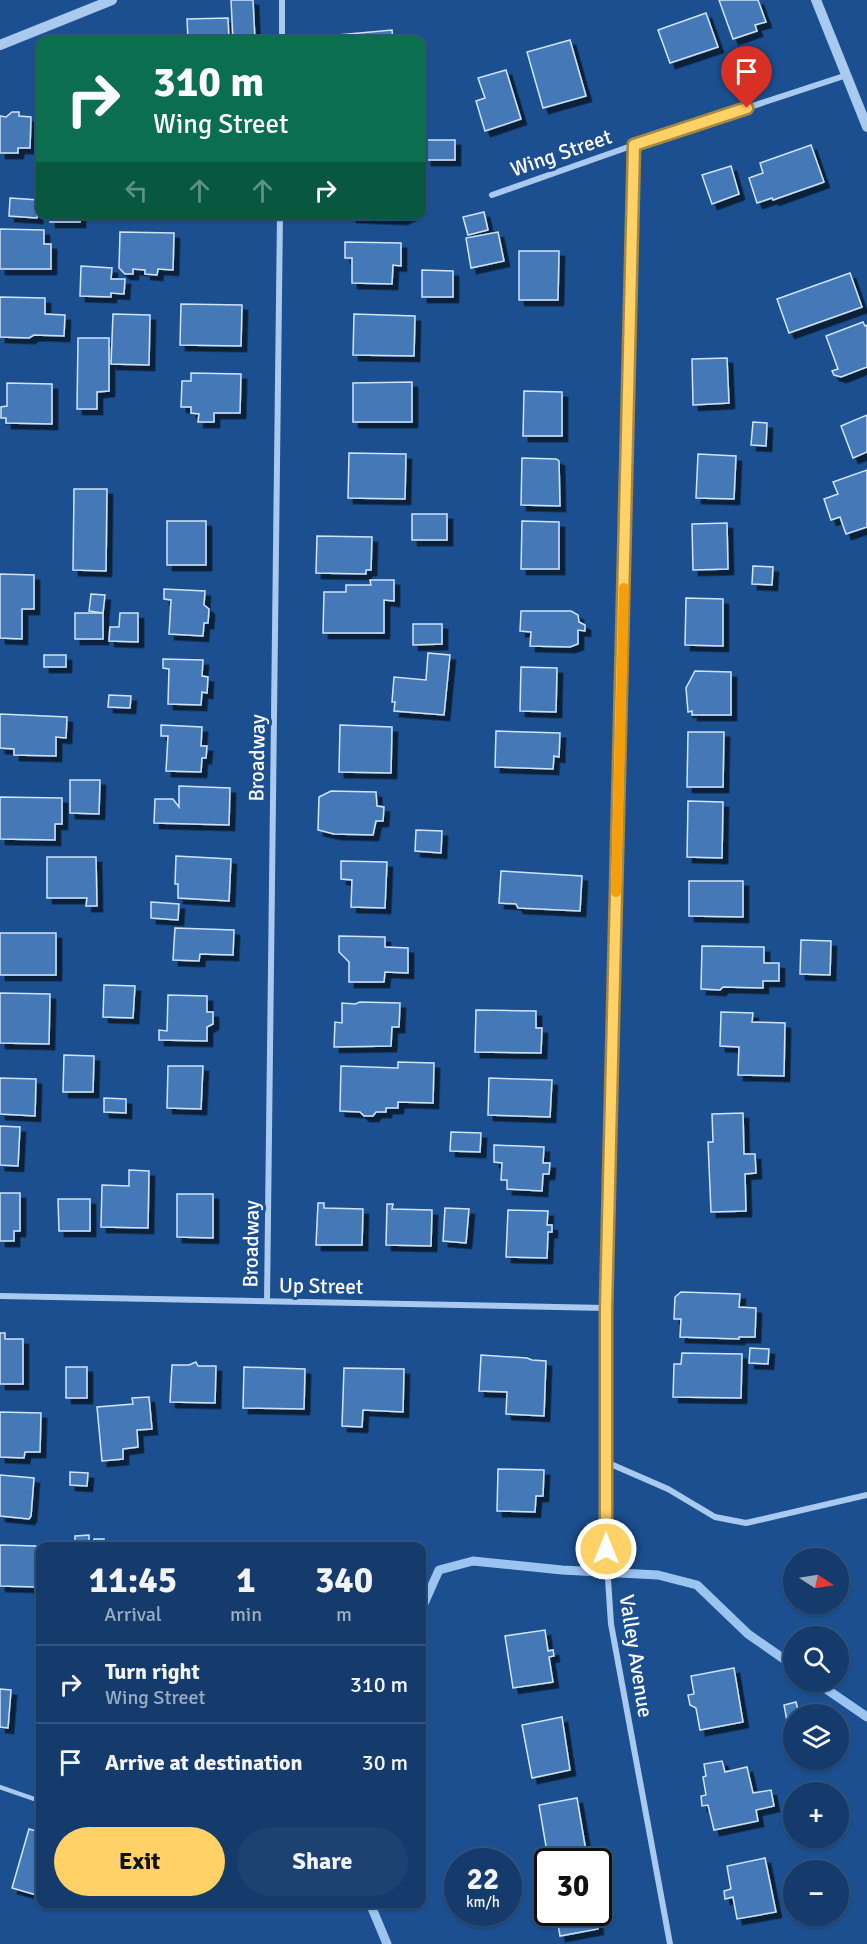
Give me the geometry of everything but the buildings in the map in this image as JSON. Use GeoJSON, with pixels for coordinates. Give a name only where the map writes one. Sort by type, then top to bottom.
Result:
{"type":"FeatureCollection","features":[{"type":"Feature","properties":{"kind":"street"},"geometry":{"type":"LineString","coordinates":[[0,45],[112,0]]}},
{"type":"Feature","properties":{"kind":"street"},"geometry":{"type":"LineString","coordinates":[[282,0],[282,36]]}},
{"type":"Feature","properties":{"kind":"street"},"geometry":{"type":"LineString","coordinates":[[816,0],[867,127]]}},
{"type":"Feature","properties":{"kind":"street","name":"Wing Street"},"geometry":{"type":"LineString","coordinates":[[492,195],[634,145],[847,75]]}},
{"type":"Feature","properties":{"kind":"street","name":"Valley Avenue"},"geometry":{"type":"LineString","coordinates":[[634,145],[606,1308],[606,1549],[611,1624],[669,1944]]}},
{"type":"Feature","properties":{"kind":"street","name":"Broadway"},"geometry":{"type":"LineString","coordinates":[[267,1301],[280,219]]}},
{"type":"Feature","properties":{"kind":"street","name":"Up Street"},"geometry":{"type":"LineString","coordinates":[[0,1296],[606,1308]]}},
{"type":"Feature","properties":{"kind":"street"},"geometry":{"type":"LineString","coordinates":[[606,1462],[668,1489],[715,1517],[746,1523],[867,1495]]}},
{"type":"Feature","properties":{"kind":"lane"},"geometry":{"type":"LineString","coordinates":[[0,1787],[36,1800]]}},
{"type":"Feature","properties":{"kind":"waterway"},"geometry":{"type":"LineString","coordinates":[[426,1599],[439,1570],[473,1561],[562,1570],[658,1575],[697,1585],[748,1634],[783,1658]]}},
{"type":"Feature","properties":{"kind":"waterway"},"geometry":{"type":"LineString","coordinates":[[831,1692],[867,1717]]}},
{"type":"Feature","properties":{"kind":"waterway"},"geometry":{"type":"LineString","coordinates":[[372,1908],[387,1944]]}},
{"type":"Feature","properties":{"kind":"slow traffic"},"geometry":{"type":"LineString","coordinates":[[616,892],[624,588]]}},
{"type":"Feature","properties":{"kind":"route"},"geometry":{"type":"LineString","coordinates":[[606,1549],[606,1308],[634,145],[747,108]]}}]}
